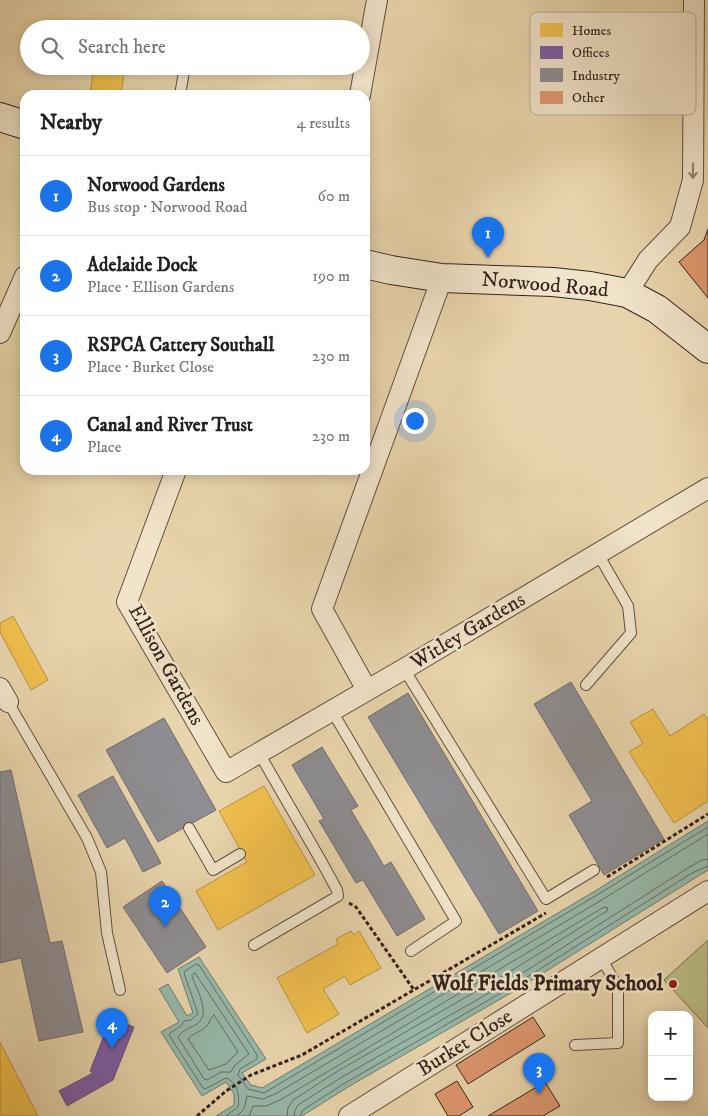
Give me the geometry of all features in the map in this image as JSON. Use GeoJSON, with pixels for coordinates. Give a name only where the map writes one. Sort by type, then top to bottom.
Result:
{"type":"FeatureCollection","features":[{"type":"Feature","properties":{"kind":"street"},"geometry":{"type":"LineString","coordinates":[[370,39],[377,0]]}},
{"type":"Feature","properties":{"kind":"street"},"geometry":{"type":"LineString","coordinates":[[361,90],[364,75]]}},
{"type":"Feature","properties":{"kind":"street"},"geometry":{"type":"LineString","coordinates":[[627,293],[648,260],[680,227],[693,180],[693,115]]}},
{"type":"Feature","properties":{"kind":"street"},"geometry":{"type":"LineString","coordinates":[[0,117],[20,123]]}},
{"type":"Feature","properties":{"kind":"street","name":"Norwood Road"},"geometry":{"type":"LineString","coordinates":[[370,265],[442,278],[553,282],[627,293],[658,309],[708,349]]}},
{"type":"Feature","properties":{"kind":"street"},"geometry":{"type":"LineString","coordinates":[[367,690],[322,609],[442,278]]}},
{"type":"Feature","properties":{"kind":"street"},"geometry":{"type":"LineString","coordinates":[[0,333],[20,287]]}},
{"type":"Feature","properties":{"kind":"street","name":"Ellison Gardens"},"geometry":{"type":"LineString","coordinates":[[174,475],[127,602],[226,772]]}},
{"type":"Feature","properties":{"kind":"street","name":"Witley Gardens"},"geometry":{"type":"LineString","coordinates":[[226,772],[404,669],[708,488]]}},
{"type":"Feature","properties":{"kind":"street","name":"Burket Close"},"geometry":{"type":"LineString","coordinates":[[349,1116],[708,891]]}},
{"type":"Feature","properties":{"kind":"lane"},"geometry":{"type":"LineString","coordinates":[[181,90],[183,75]]}},
{"type":"Feature","properties":{"kind":"lane"},"geometry":{"type":"LineString","coordinates":[[586,685],[630,633],[628,606],[598,554]]}},
{"type":"Feature","properties":{"kind":"lane"},"geometry":{"type":"LineString","coordinates":[[404,669],[546,899],[594,870]]}},
{"type":"Feature","properties":{"kind":"lane"},"geometry":{"type":"LineString","coordinates":[[4,695],[87,838],[101,872],[107,933],[120,990]]}},
{"type":"Feature","properties":{"kind":"lane"},"geometry":{"type":"LineString","coordinates":[[332,711],[456,921],[411,951]]}},
{"type":"Feature","properties":{"kind":"lane"},"geometry":{"type":"LineString","coordinates":[[254,945],[338,896],[337,890],[294,824],[259,753]]}},
{"type":"Feature","properties":{"kind":"lane"},"geometry":{"type":"LineString","coordinates":[[189,828],[213,870],[240,854]]}},
{"type":"Feature","properties":{"kind":"lane"},"geometry":{"type":"LineString","coordinates":[[575,1045],[618,1043],[618,987],[601,958]]}},
{"type":"Feature","properties":{"kind":"path"},"geometry":{"type":"LineString","coordinates":[[604,879],[708,814]]}},
{"type":"Feature","properties":{"kind":"path"},"geometry":{"type":"LineString","coordinates":[[338,896],[356,907],[414,990]]}},
{"type":"Feature","properties":{"kind":"path"},"geometry":{"type":"LineString","coordinates":[[197,1116],[226,1092],[251,1075],[302,1055],[546,913]]}},
{"type":"Feature","properties":{"kind":"green space"},"geometry":{"type":"Polygon","coordinates":[[[708,940],[708,1028],[693,1011],[664,980],[708,940]]]}},
{"type":"Feature","properties":{"kind":"water"},"geometry":{"type":"Polygon","coordinates":[[[708,821],[708,870],[516,990],[348,1087],[302,1116],[216,1116],[234,1105],[234,1094],[226,1082],[202,1096],[161,1032],[179,1022],[159,989],[168,984],[187,1016],[193,1013],[178,969],[199,957],[266,1059],[242,1073],[251,1085],[262,1088],[595,891],[708,821]]]}},
{"type":"Feature","properties":{"kind":"building: Homes"},"geometry":{"type":"Polygon","coordinates":[[[93,75],[124,75],[122,90],[91,90],[93,75]]]}},
{"type":"Feature","properties":{"kind":"building: Homes"},"geometry":{"type":"Polygon","coordinates":[[[13,616],[48,680],[31,690],[0,632],[0,623],[13,616]]]}},
{"type":"Feature","properties":{"kind":"building: Homes"},"geometry":{"type":"Polygon","coordinates":[[[653,709],[670,736],[704,714],[708,720],[708,801],[674,823],[629,752],[643,743],[630,722],[653,709]]]}},
{"type":"Feature","properties":{"kind":"building: Homes"},"geometry":{"type":"Polygon","coordinates":[[[264,786],[315,875],[218,930],[196,891],[247,862],[219,811],[264,786]]]}},
{"type":"Feature","properties":{"kind":"building: Homes"},"geometry":{"type":"Polygon","coordinates":[[[351,931],[354,935],[359,931],[381,968],[350,985],[345,976],[323,989],[339,1014],[307,1033],[277,978],[338,944],[336,939],[351,931]]]}},
{"type":"Feature","properties":{"kind":"building: Homes"},"geometry":{"type":"Polygon","coordinates":[[[0,1042],[38,1116],[0,1116],[0,1042]]]}},
{"type":"Feature","properties":{"kind":"building: Offices"},"geometry":{"type":"Polygon","coordinates":[[[111,1018],[134,1027],[113,1080],[67,1106],[59,1091],[93,1073],[90,1071],[111,1018]]]}},
{"type":"Feature","properties":{"kind":"building: Industry"},"geometry":{"type":"Polygon","coordinates":[[[571,682],[664,839],[604,875],[569,815],[592,801],[534,704],[571,682]]]}},
{"type":"Feature","properties":{"kind":"building: Industry"},"geometry":{"type":"Polygon","coordinates":[[[408,693],[538,911],[499,934],[368,717],[408,693]]]}},
{"type":"Feature","properties":{"kind":"building: Industry"},"geometry":{"type":"Polygon","coordinates":[[[164,718],[216,810],[158,842],[106,750],[164,718]]]}},
{"type":"Feature","properties":{"kind":"building: Industry"},"geometry":{"type":"Polygon","coordinates":[[[322,747],[358,806],[351,810],[384,866],[391,862],[425,919],[397,936],[363,880],[356,883],[319,821],[324,819],[292,765],[322,747]]]}},
{"type":"Feature","properties":{"kind":"building: Industry"},"geometry":{"type":"Polygon","coordinates":[[[11,770],[50,943],[62,941],[83,1032],[39,1041],[21,958],[0,963],[0,772],[11,770]]]}},
{"type":"Feature","properties":{"kind":"building: Industry"},"geometry":{"type":"Polygon","coordinates":[[[113,776],[161,863],[143,872],[125,838],[107,848],[78,795],[113,776]]]}},
{"type":"Feature","properties":{"kind":"building: Industry"},"geometry":{"type":"Polygon","coordinates":[[[162,881],[206,947],[167,973],[123,907],[162,881]]]}},
{"type":"Feature","properties":{"kind":"building: Other"},"geometry":{"type":"Polygon","coordinates":[[[708,229],[708,298],[679,262],[704,240],[708,229]]]}},
{"type":"Feature","properties":{"kind":"building: Other"},"geometry":{"type":"Polygon","coordinates":[[[533,1017],[545,1036],[468,1084],[456,1065],[533,1017]]]}},
{"type":"Feature","properties":{"kind":"building: Other"},"geometry":{"type":"Polygon","coordinates":[[[457,1081],[473,1107],[459,1116],[448,1116],[435,1094],[457,1081]]]}},
{"type":"Feature","properties":{"kind":"building: Other"},"geometry":{"type":"Polygon","coordinates":[[[545,1082],[560,1106],[543,1116],[488,1116],[545,1082]]]}},
{"type":"Feature","properties":{"kind":"place","name":"Norwood Gardens"},"geometry":{"type":"Point","coordinates":[488,258]}},
{"type":"Feature","properties":{"kind":"place","name":"Adelaide Dock"},"geometry":{"type":"Point","coordinates":[165,927]}},
{"type":"Feature","properties":{"kind":"place","name":"Wolf Fields Primary School"},"geometry":{"type":"Point","coordinates":[673,984]}},
{"type":"Feature","properties":{"kind":"place","name":"Canal and River Trust"},"geometry":{"type":"Point","coordinates":[112,1049]}},
{"type":"Feature","properties":{"kind":"place","name":"RSPCA Cattery Southall"},"geometry":{"type":"Point","coordinates":[539,1094]}}]}
